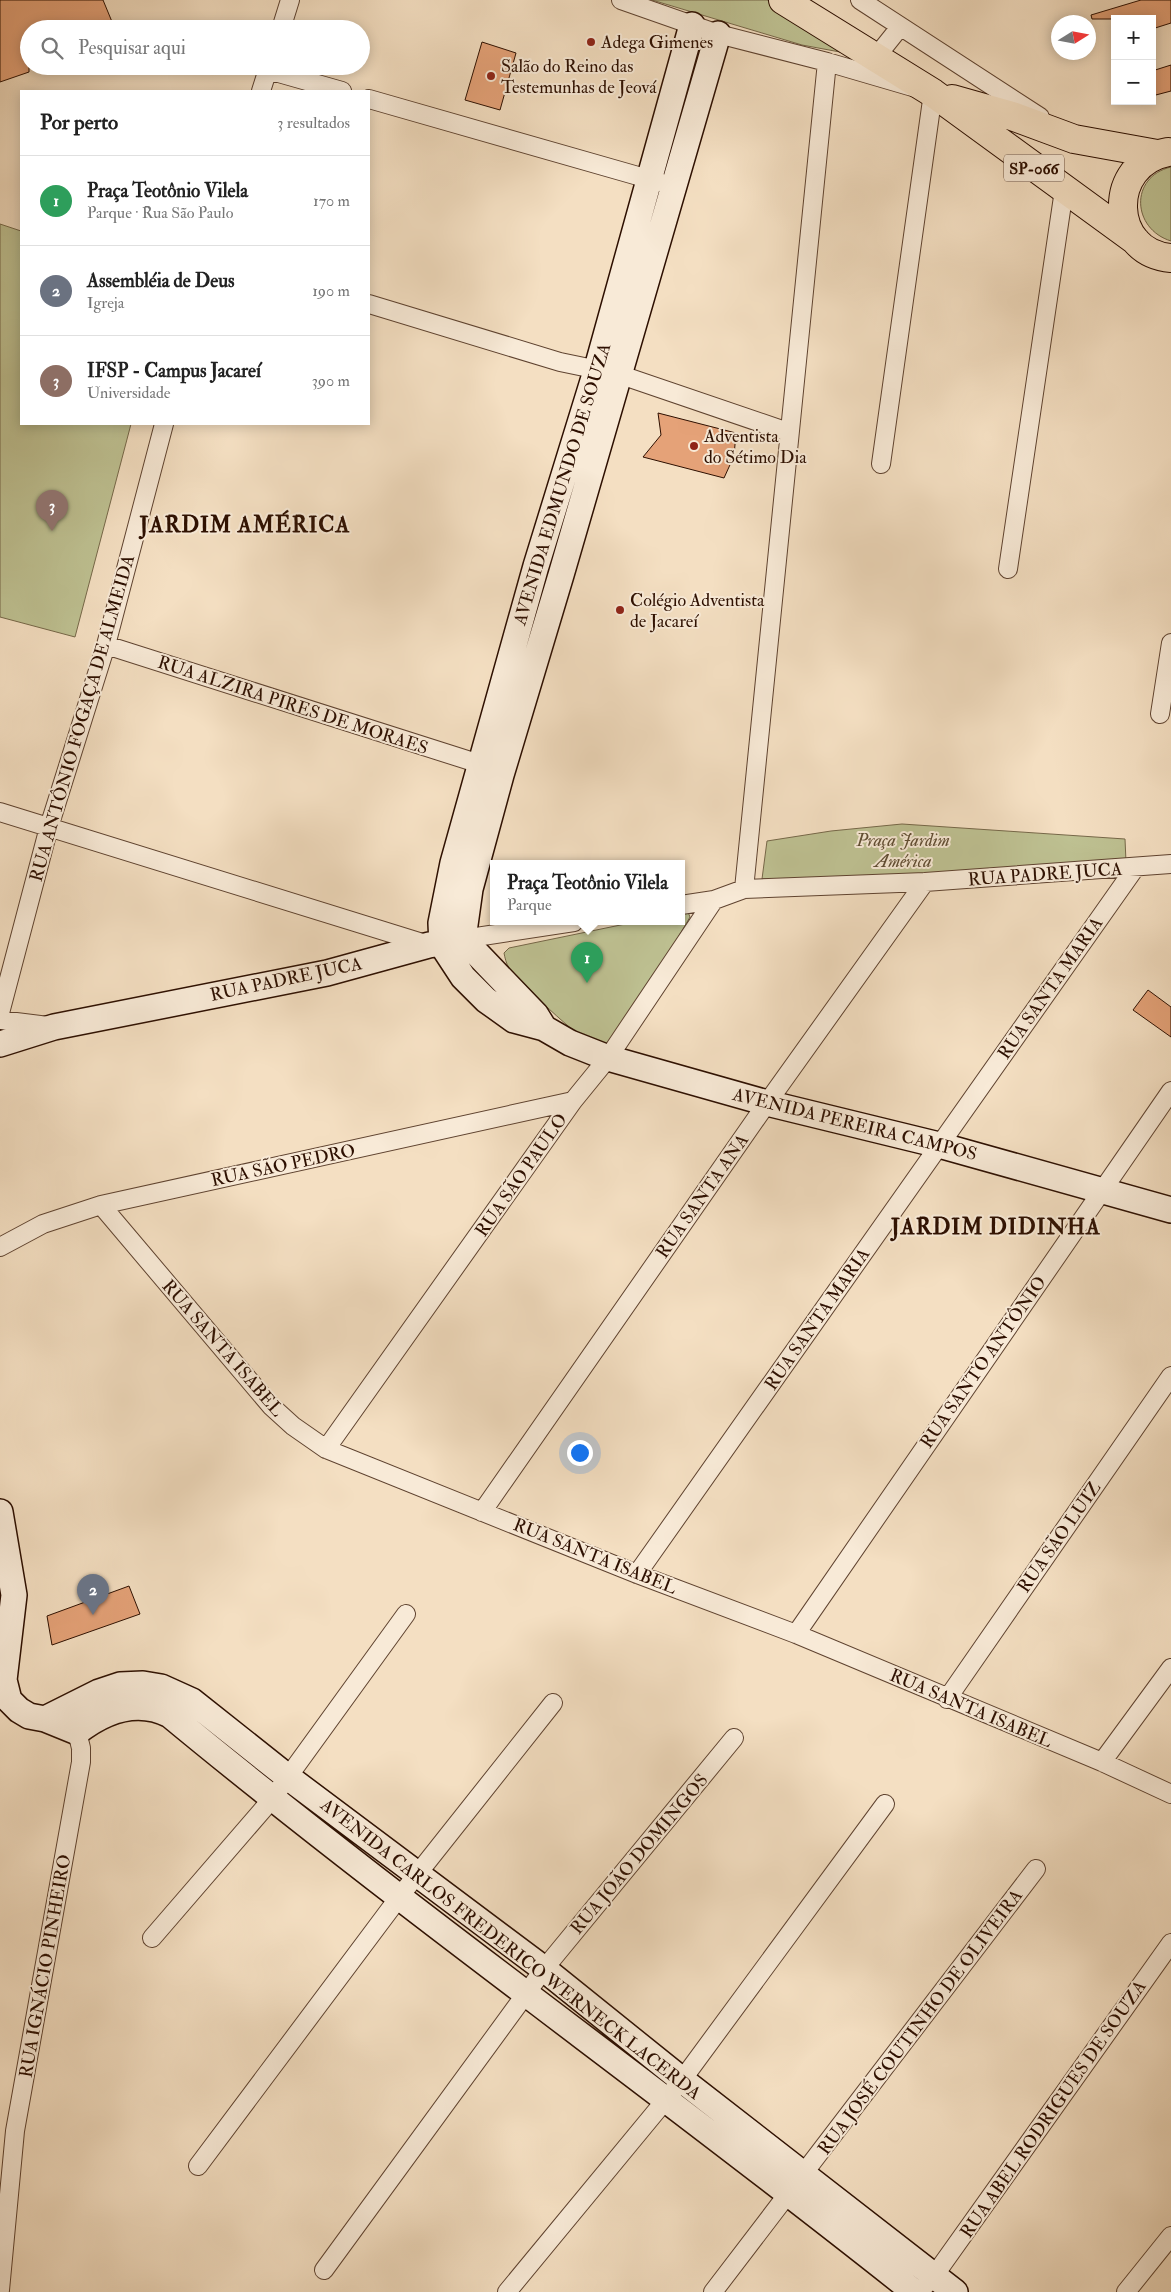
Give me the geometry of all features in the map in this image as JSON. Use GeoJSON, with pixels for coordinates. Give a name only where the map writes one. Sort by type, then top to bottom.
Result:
{"type":"FeatureCollection","features":[{"type":"Feature","properties":{"kind":"main road","name":"SP-066"},"geometry":{"type":"LineString","coordinates":[[783,0],[933,93],[1136,241]]}},
{"type":"Feature","properties":{"kind":"main road","name":"SP-066"},"geometry":{"type":"LineString","coordinates":[[933,93],[1012,116],[1074,139],[1164,153]]}},
{"type":"Feature","properties":{"kind":"main road"},"geometry":{"type":"LineString","coordinates":[[1164,153],[1139,165],[1127,182],[1122,202],[1125,223],[1136,241],[1154,254],[1169,259]]}},
{"type":"Feature","properties":{"kind":"street"},"geometry":{"type":"LineString","coordinates":[[284,20],[290,0]]}},
{"type":"Feature","properties":{"kind":"street"},"geometry":{"type":"LineString","coordinates":[[621,0],[718,34],[827,62],[933,93],[881,464]]}},
{"type":"Feature","properties":{"kind":"street"},"geometry":{"type":"LineString","coordinates":[[860,0],[1074,139]]}},
{"type":"Feature","properties":{"kind":"street","name":"AVENIDA EDMUNDO DE SOUZA"},"geometry":{"type":"LineString","coordinates":[[444,943],[470,889],[501,775],[561,575],[608,371],[649,180],[692,25]]}},
{"type":"Feature","properties":{"kind":"street"},"geometry":{"type":"LineString","coordinates":[[876,57],[900,27]]}},
{"type":"Feature","properties":{"kind":"street","name":"AVENIDA EDMUNDO DE SOUZA"},"geometry":{"type":"LineString","coordinates":[[444,943],[441,923],[453,863],[536,566],[674,185],[718,34]]}},
{"type":"Feature","properties":{"kind":"street"},"geometry":{"type":"LineString","coordinates":[[744,889],[788,432],[827,62]]}},
{"type":"Feature","properties":{"kind":"street"},"geometry":{"type":"LineString","coordinates":[[261,90],[266,75]]}},
{"type":"Feature","properties":{"kind":"street"},"geometry":{"type":"LineString","coordinates":[[291,75],[339,90]]}},
{"type":"Feature","properties":{"kind":"street"},"geometry":{"type":"LineString","coordinates":[[370,99],[649,180],[674,185]]}},
{"type":"Feature","properties":{"kind":"street"},"geometry":{"type":"LineString","coordinates":[[1008,569],[1064,190]]}},
{"type":"Feature","properties":{"kind":"street"},"geometry":{"type":"LineString","coordinates":[[370,304],[560,362],[608,371],[788,432]]}},
{"type":"Feature","properties":{"kind":"street","name":"RUA ANTÔNIO FOGAÇA DE ALMEIDA"},"geometry":{"type":"LineString","coordinates":[[0,1013],[49,827],[106,645],[164,425]]}},
{"type":"Feature","properties":{"kind":"street"},"geometry":{"type":"LineString","coordinates":[[1160,714],[1171,643]]}},
{"type":"Feature","properties":{"kind":"street","name":"RUA ALZIRA PIRES DE MORAES"},"geometry":{"type":"LineString","coordinates":[[106,645],[480,764]]}},
{"type":"Feature","properties":{"kind":"street"},"geometry":{"type":"LineString","coordinates":[[0,812],[444,943]]}},
{"type":"Feature","properties":{"kind":"street","name":"RUA PADRE JUCA"},"geometry":{"type":"LineString","coordinates":[[685,904],[714,900],[744,889],[926,882],[1171,864]]}},
{"type":"Feature","properties":{"kind":"street","name":"RUA SANTA MARIA"},"geometry":{"type":"LineString","coordinates":[[637,1574],[1135,868]]}},
{"type":"Feature","properties":{"kind":"street","name":"RUA SANTA ANA"},"geometry":{"type":"LineString","coordinates":[[482,1512],[767,1103],[926,882]]}},
{"type":"Feature","properties":{"kind":"street","name":"RUA SÃO PAULO"},"geometry":{"type":"LineString","coordinates":[[326,1449],[573,1101],[608,1058],[714,900]]}},
{"type":"Feature","properties":{"kind":"street","name":"RUA PADRE JUCA"},"geometry":{"type":"LineString","coordinates":[[0,1044],[54,1027],[326,973],[444,943],[555,925]]}},
{"type":"Feature","properties":{"kind":"street","name":"AVENIDA PEREIRA CAMPOS"},"geometry":{"type":"LineString","coordinates":[[444,943],[463,976],[486,1000],[514,1020],[544,1028],[570,1043],[608,1058],[767,1103],[939,1145],[1171,1210]]}},
{"type":"Feature","properties":{"kind":"street"},"geometry":{"type":"LineString","coordinates":[[0,1020],[54,1027]]}},
{"type":"Feature","properties":{"kind":"street","name":"RUA SANTO ANTÔNIO"},"geometry":{"type":"LineString","coordinates":[[796,1634],[1171,1091]]}},
{"type":"Feature","properties":{"kind":"street","name":"RUA SÃO PEDRO"},"geometry":{"type":"LineString","coordinates":[[0,1247],[43,1224],[101,1205],[573,1101]]}},
{"type":"Feature","properties":{"kind":"street","name":"RUA SANTA ISABEL"},"geometry":{"type":"LineString","coordinates":[[101,1205],[270,1406],[293,1426],[326,1449],[637,1574],[796,1634],[947,1699],[1102,1762],[1171,1794]]}},
{"type":"Feature","properties":{"kind":"street","name":"RUA SÃO LUIZ"},"geometry":{"type":"LineString","coordinates":[[947,1699],[1171,1376]]}},
{"type":"Feature","properties":{"kind":"street"},"geometry":{"type":"LineString","coordinates":[[0,1512],[14,1595],[3,1692],[19,1710],[29,1716],[45,1719],[77,1732]]}},
{"type":"Feature","properties":{"kind":"street"},"geometry":{"type":"LineString","coordinates":[[152,1938],[289,1778],[406,1614]]}},
{"type":"Feature","properties":{"kind":"street"},"geometry":{"type":"LineString","coordinates":[[1102,1762],[1171,1668]]}},
{"type":"Feature","properties":{"kind":"street","name":"AVENIDA CARLOS FREDERICO WERNECK LACERDA"},"geometry":{"type":"LineString","coordinates":[[45,1719],[99,1692],[120,1685],[144,1684],[161,1687],[192,1701],[289,1778],[544,1969],[682,2080],[914,2292]]}},
{"type":"Feature","properties":{"kind":"street"},"geometry":{"type":"LineString","coordinates":[[198,2166],[400,1896],[553,1702]]}},
{"type":"Feature","properties":{"kind":"street","name":"AVENIDA CARLOS FREDERICO WERNECK LACERDA"},"geometry":{"type":"LineString","coordinates":[[77,1732],[93,1720],[110,1712],[145,1706],[170,1714],[272,1799],[666,2100],[796,2183],[927,2284],[955,2292]]}},
{"type":"Feature","properties":{"kind":"street","name":"RUA IGNÁCIO PINHEIRO"},"geometry":{"type":"LineString","coordinates":[[0,2290],[15,2131],[82,1762],[82,1748],[77,1732]]}},
{"type":"Feature","properties":{"kind":"street","name":"RUA JOÃO DOMINGOS"},"geometry":{"type":"LineString","coordinates":[[324,2270],[544,1969],[734,1738]]}},
{"type":"Feature","properties":{"kind":"street"},"geometry":{"type":"LineString","coordinates":[[507,2292],[682,2080],[885,1804]]}},
{"type":"Feature","properties":{"kind":"street","name":"RUA JOSÉ COUTINHO DE OLIVEIRA"},"geometry":{"type":"LineString","coordinates":[[713,2292],[1036,1869]]}},
{"type":"Feature","properties":{"kind":"street","name":"RUA ABEL RODRIGUES DE SOUZA"},"geometry":{"type":"LineString","coordinates":[[927,2284],[1171,1943]]}},
{"type":"Feature","properties":{"kind":"street"},"geometry":{"type":"LineString","coordinates":[[1126,2292],[1171,2236]]}},
{"type":"Feature","properties":{"kind":"green space"},"geometry":{"type":"Polygon","coordinates":[[[652,0],[767,0],[785,8],[840,52],[802,45],[652,0]]]}},
{"type":"Feature","properties":{"kind":"green space"},"geometry":{"type":"Polygon","coordinates":[[[1171,167],[1171,241],[1158,235],[1149,226],[1143,215],[1141,203],[1142,192],[1148,181],[1157,173],[1171,167]]]}},
{"type":"Feature","properties":{"kind":"green space"},"geometry":{"type":"Polygon","coordinates":[[[0,224],[20,231],[20,425],[131,425],[75,637],[0,617],[0,224]]]}},
{"type":"Feature","properties":{"kind":"green space","name":"Praça Jardim América"},"geometry":{"type":"Polygon","coordinates":[[[902,824],[1125,839],[1126,862],[934,876],[762,879],[767,841],[831,831],[902,824]]]}},
{"type":"Feature","properties":{"kind":"green space"},"geometry":{"type":"Polygon","coordinates":[[[685,912],[688,912],[690,917],[619,1038],[606,1044],[593,1044],[586,1040],[524,985],[509,968],[505,959],[504,953],[509,948],[620,925],[685,925],[685,912]]]}},
{"type":"Feature","properties":{"kind":"building"},"geometry":{"type":"Polygon","coordinates":[[[0,0],[103,0],[111,20],[20,20],[20,75],[0,82],[0,0]]]}},
{"type":"Feature","properties":{"kind":"building"},"geometry":{"type":"Polygon","coordinates":[[[1141,0],[1171,0],[1171,23],[1156,28],[1156,15],[1111,15],[1111,19],[1096,19],[1096,15],[1091,15],[1141,0]]]}},
{"type":"Feature","properties":{"kind":"building","name":"Salão do Reino das Testemunhas de Jeová"},"geometry":{"type":"Polygon","coordinates":[[[482,42],[516,53],[500,110],[465,100],[482,42]]]}},
{"type":"Feature","properties":{"kind":"building"},"geometry":{"type":"Polygon","coordinates":[[[1171,65],[1171,91],[1156,95],[1156,70],[1171,65]]]}},
{"type":"Feature","properties":{"kind":"building","name":"Adventista do Sétimo Dia"},"geometry":{"type":"Polygon","coordinates":[[[658,413],[736,433],[734,456],[724,478],[643,457],[661,435],[658,413]]]}},
{"type":"Feature","properties":{"kind":"building"},"geometry":{"type":"Polygon","coordinates":[[[1148,990],[1171,1007],[1171,1037],[1133,1010],[1148,990]]]}},
{"type":"Feature","properties":{"kind":"building"},"geometry":{"type":"Polygon","coordinates":[[[129,1586],[140,1614],[52,1645],[47,1616],[129,1586]]]}},
{"type":"Feature","properties":{"kind":"place","name":"Adega Gimenes"},"geometry":{"type":"Point","coordinates":[591,42]}},
{"type":"Feature","properties":{"kind":"place","name":"Salão do Reino das Testemunhas de Jeová"},"geometry":{"type":"Point","coordinates":[491,76]}},
{"type":"Feature","properties":{"kind":"place","name":"Adventista do Sétimo Dia"},"geometry":{"type":"Point","coordinates":[694,446]}},
{"type":"Feature","properties":{"kind":"place","name":"IFSP - Campus Jacareí"},"geometry":{"type":"Point","coordinates":[52,531]}},
{"type":"Feature","properties":{"kind":"place","name":"Colégio Adventista de Jacareí"},"geometry":{"type":"Point","coordinates":[620,610]}},
{"type":"Feature","properties":{"kind":"place","name":"Praça Teotônio Vilela"},"geometry":{"type":"Point","coordinates":[587,983]}},
{"type":"Feature","properties":{"kind":"place","name":"Assembléia de Deus"},"geometry":{"type":"Point","coordinates":[93,1615]}},
{"type":"Feature","properties":{"kind":"district","name":"JARDIM AMÉRICA"},"geometry":{"type":"Point","coordinates":[245,524]}},
{"type":"Feature","properties":{"kind":"district","name":"JARDIM DIDINHA"},"geometry":{"type":"Point","coordinates":[996,1226]}}]}
